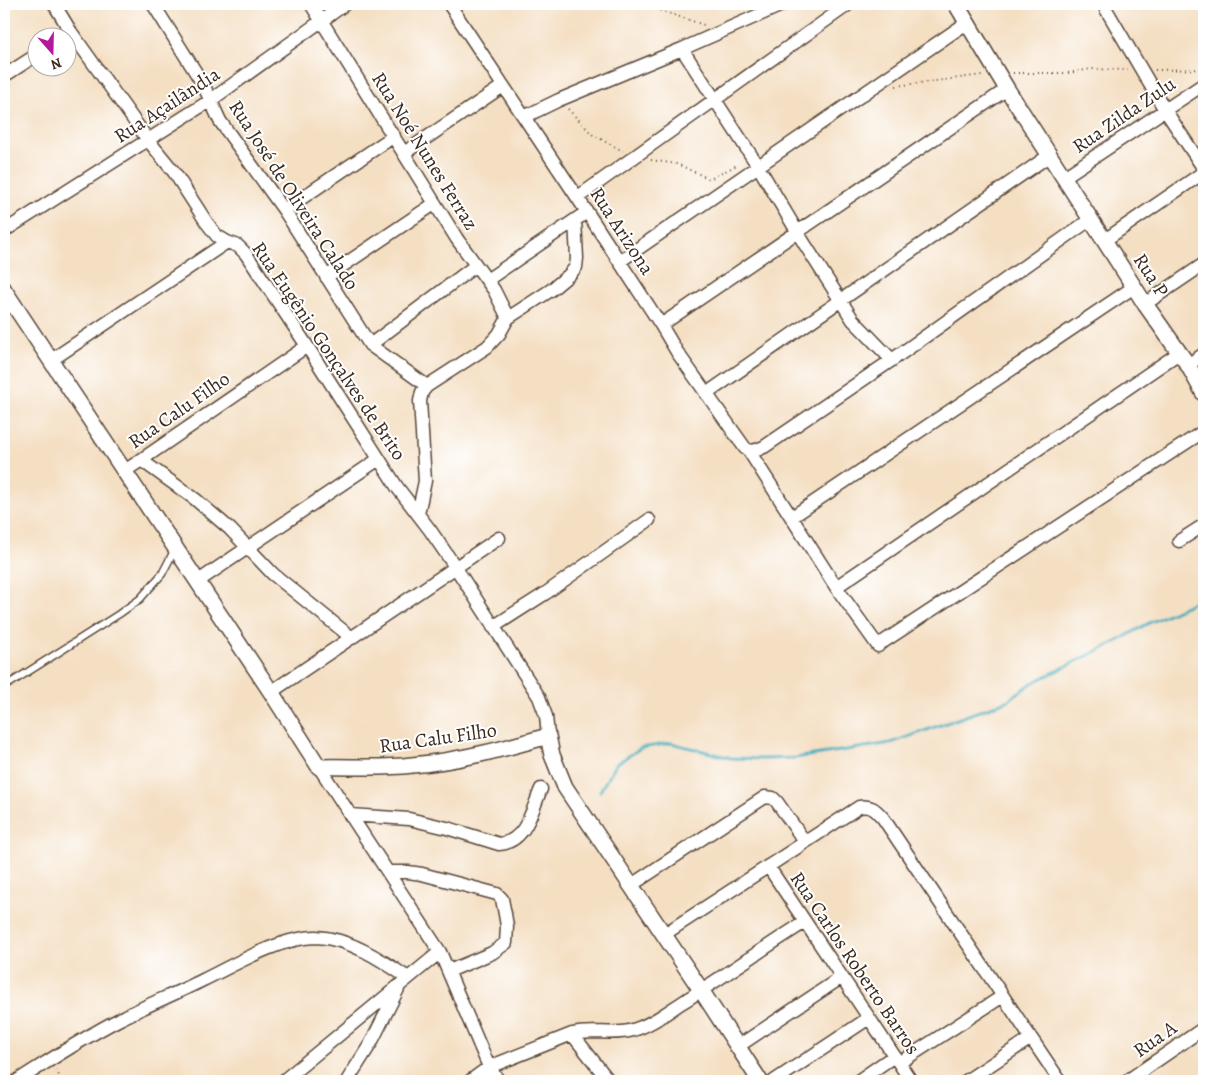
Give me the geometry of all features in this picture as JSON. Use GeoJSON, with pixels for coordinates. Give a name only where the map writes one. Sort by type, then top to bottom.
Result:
{"type":"FeatureCollection","features":[{"type":"Feature","properties":{"kind":"street","name":"Rua Eugênio Gonçalves de Brito"},"geometry":{"type":"LineString","coordinates":[[54,4],[64,28]]}},
{"type":"Feature","properties":{"kind":"street","name":"Rua José de Oliveira Calado"},"geometry":{"type":"LineString","coordinates":[[153,4],[188,58],[220,121],[284,210],[370,345],[424,389]]}},
{"type":"Feature","properties":{"kind":"street","name":"Rua Noé Nunes Ferraz"},"geometry":{"type":"LineString","coordinates":[[311,4],[394,136],[434,204],[475,266],[487,280],[508,318]]}},
{"type":"Feature","properties":{"kind":"street","name":"Rua Açailândia"},"geometry":{"type":"LineString","coordinates":[[4,231],[211,100],[346,4]]}},
{"type":"Feature","properties":{"kind":"street","name":"Rua Arizona"},"geometry":{"type":"LineString","coordinates":[[449,4],[588,212],[677,352],[749,451],[836,587],[881,644],[1204,431]]}},
{"type":"Feature","properties":{"kind":"street"},"geometry":{"type":"LineString","coordinates":[[524,117],[559,100],[784,4]]}},
{"type":"Feature","properties":{"kind":"street"},"geometry":{"type":"LineString","coordinates":[[578,197],[849,4]]}},
{"type":"Feature","properties":{"kind":"street","name":"Rua P"},"geometry":{"type":"LineString","coordinates":[[956,4],[1050,156],[1204,394]]}},
{"type":"Feature","properties":{"kind":"street"},"geometry":{"type":"LineString","coordinates":[[1102,4],[1165,110],[1204,170],[1105,240]]}},
{"type":"Feature","properties":{"kind":"street"},"geometry":{"type":"LineString","coordinates":[[620,262],[968,22]]}},
{"type":"Feature","properties":{"kind":"street","name":"Rua Eugênio Gonçalves de Brito"},"geometry":{"type":"LineString","coordinates":[[78,49],[148,140],[159,151],[217,236],[238,246],[246,254],[397,487],[456,568],[539,697],[546,716],[548,736]]}},
{"type":"Feature","properties":{"kind":"street"},"geometry":{"type":"LineString","coordinates":[[682,49],[758,166],[853,320],[892,360]]}},
{"type":"Feature","properties":{"kind":"street"},"geometry":{"type":"LineString","coordinates":[[4,76],[28,60]]}},
{"type":"Feature","properties":{"kind":"street","name":"Rua Zilda Zulu"},"geometry":{"type":"LineString","coordinates":[[1064,177],[1204,84]]}},
{"type":"Feature","properties":{"kind":"street"},"geometry":{"type":"LineString","coordinates":[[404,153],[502,86]]}},
{"type":"Feature","properties":{"kind":"street"},"geometry":{"type":"LineString","coordinates":[[661,325],[1008,89]]}},
{"type":"Feature","properties":{"kind":"street"},"geometry":{"type":"LineString","coordinates":[[284,210],[394,136]]}},
{"type":"Feature","properties":{"kind":"street"},"geometry":{"type":"LineString","coordinates":[[706,394],[1050,156]]}},
{"type":"Feature","properties":{"kind":"street"},"geometry":{"type":"LineString","coordinates":[[326,277],[434,204]]}},
{"type":"Feature","properties":{"kind":"street"},"geometry":{"type":"LineString","coordinates":[[487,280],[588,212]]}},
{"type":"Feature","properties":{"kind":"street"},"geometry":{"type":"LineString","coordinates":[[749,451],[764,447],[892,360],[1091,219]]}},
{"type":"Feature","properties":{"kind":"street"},"geometry":{"type":"LineString","coordinates":[[418,514],[425,481],[420,401],[424,389],[487,347],[499,334],[508,318],[551,290],[569,275],[576,267],[578,251],[575,220]]}},
{"type":"Feature","properties":{"kind":"street"},"geometry":{"type":"LineString","coordinates":[[50,361],[227,242]]}},
{"type":"Feature","properties":{"kind":"street"},"geometry":{"type":"LineString","coordinates":[[1145,304],[1204,264]]}},
{"type":"Feature","properties":{"kind":"street"},"geometry":{"type":"LineString","coordinates":[[370,345],[475,266]]}},
{"type":"Feature","properties":{"kind":"street"},"geometry":{"type":"LineString","coordinates":[[792,518],[1134,287]]}},
{"type":"Feature","properties":{"kind":"street"},"geometry":{"type":"LineString","coordinates":[[4,290],[125,471]]}},
{"type":"Feature","properties":{"kind":"street","name":"Rua Calu Filho"},"geometry":{"type":"LineString","coordinates":[[307,346],[125,471],[319,767],[412,766],[494,752],[548,736]]}},
{"type":"Feature","properties":{"kind":"street"},"geometry":{"type":"LineString","coordinates":[[836,587],[1183,359],[1204,354]]}},
{"type":"Feature","properties":{"kind":"street"},"geometry":{"type":"LineString","coordinates":[[197,582],[379,459]]}},
{"type":"Feature","properties":{"kind":"street"},"geometry":{"type":"LineString","coordinates":[[141,460],[195,499],[230,529],[273,574],[352,638]]}},
{"type":"Feature","properties":{"kind":"street"},"geometry":{"type":"LineString","coordinates":[[493,627],[649,520]]}},
{"type":"Feature","properties":{"kind":"street"},"geometry":{"type":"LineString","coordinates":[[1179,541],[1204,525]]}},
{"type":"Feature","properties":{"kind":"street"},"geometry":{"type":"LineString","coordinates":[[271,692],[499,538]]}},
{"type":"Feature","properties":{"kind":"street"},"geometry":{"type":"LineString","coordinates":[[548,736],[552,755],[565,787],[760,1081]]}},
{"type":"Feature","properties":{"kind":"street"},"geometry":{"type":"LineString","coordinates":[[319,767],[440,952],[489,1067],[499,1081]]}},
{"type":"Feature","properties":{"kind":"street"},"geometry":{"type":"LineString","coordinates":[[350,815],[409,819],[499,844],[508,843],[516,839],[520,834],[531,815],[541,789]]}},
{"type":"Feature","properties":{"kind":"street"},"geometry":{"type":"LineString","coordinates":[[630,886],[764,797],[773,798],[777,802],[805,842]]}},
{"type":"Feature","properties":{"kind":"street"},"geometry":{"type":"LineString","coordinates":[[663,935],[859,807],[868,806],[875,809],[883,818],[1059,1081]]}},
{"type":"Feature","properties":{"kind":"street","name":"Rua Carlos Roberto Barros"},"geometry":{"type":"LineString","coordinates":[[768,866],[911,1081]]}},
{"type":"Feature","properties":{"kind":"street"},"geometry":{"type":"LineString","coordinates":[[388,872],[422,874],[462,886],[490,890],[502,899],[507,926],[506,943],[492,953],[449,971]]}},
{"type":"Feature","properties":{"kind":"street"},"geometry":{"type":"LineString","coordinates":[[470,1081],[489,1067],[572,1034],[583,1032],[619,1033],[644,1026],[805,922]]}},
{"type":"Feature","properties":{"kind":"street"},"geometry":{"type":"LineString","coordinates":[[17,1081],[117,1020],[252,956],[291,941],[314,937],[336,940],[386,963],[404,981]]}},
{"type":"Feature","properties":{"kind":"street"},"geometry":{"type":"LineString","coordinates":[[283,1081],[440,952]]}},
{"type":"Feature","properties":{"kind":"street"},"geometry":{"type":"LineString","coordinates":[[737,1047],[842,977]]}},
{"type":"Feature","properties":{"kind":"street"},"geometry":{"type":"LineString","coordinates":[[347,1081],[404,981]]}},
{"type":"Feature","properties":{"kind":"street"},"geometry":{"type":"LineString","coordinates":[[858,1081],[897,1060],[1003,996]]}},
{"type":"Feature","properties":{"kind":"street"},"geometry":{"type":"LineString","coordinates":[[774,1081],[869,1018]]}},
{"type":"Feature","properties":{"kind":"street","name":"Rua A"},"geometry":{"type":"LineString","coordinates":[[1127,1081],[1204,1028]]}},
{"type":"Feature","properties":{"kind":"street"},"geometry":{"type":"LineString","coordinates":[[572,1034],[610,1081]]}},
{"type":"Feature","properties":{"kind":"street"},"geometry":{"type":"LineString","coordinates":[[966,1081],[1031,1038]]}},
{"type":"Feature","properties":{"kind":"lane"},"geometry":{"type":"LineString","coordinates":[[4,687],[140,599],[162,574],[175,548]]}},
{"type":"Feature","properties":{"kind":"path"},"geometry":{"type":"LineString","coordinates":[[641,4],[723,31]]}},
{"type":"Feature","properties":{"kind":"path"},"geometry":{"type":"LineString","coordinates":[[877,84],[901,87],[998,72],[1068,73],[1091,68],[1142,71],[1204,69]]}},
{"type":"Feature","properties":{"kind":"waterway"},"geometry":{"type":"LineString","coordinates":[[600,791],[616,764],[641,748],[671,743],[731,758],[764,759],[795,758],[891,743],[1007,701],[1032,683],[1204,597]]}}]}
